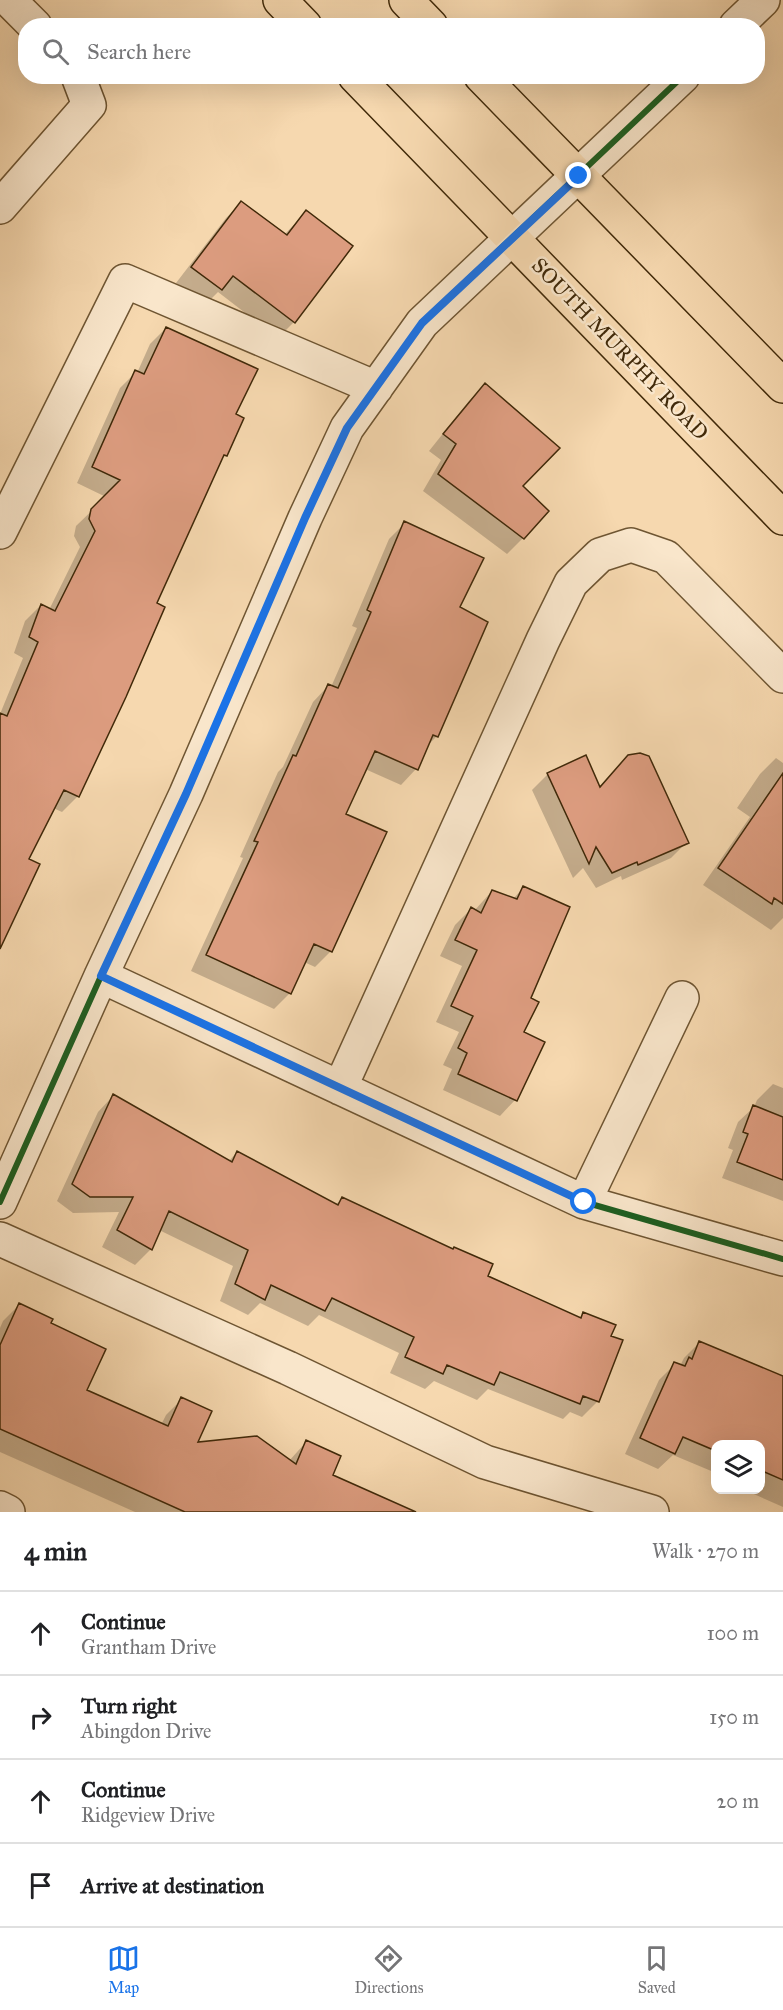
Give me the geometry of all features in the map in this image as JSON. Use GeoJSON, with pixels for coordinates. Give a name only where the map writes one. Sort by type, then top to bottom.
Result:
{"type":"FeatureCollection","features":[{"type":"Feature","properties":{"kind":"main road"},"geometry":{"type":"LineString","coordinates":[[280,0],[297,18]]}},
{"type":"Feature","properties":{"kind":"main road"},"geometry":{"type":"LineString","coordinates":[[406,0],[423,18]]}},
{"type":"Feature","properties":{"kind":"main road","name":"SOUTH MURPHY ROAD"},"geometry":{"type":"LineString","coordinates":[[363,84],[783,518]]}},
{"type":"Feature","properties":{"kind":"main road"},"geometry":{"type":"LineString","coordinates":[[489,84],[783,386]]}},
{"type":"Feature","properties":{"kind":"street"},"geometry":{"type":"LineString","coordinates":[[9,0],[27,18]]}},
{"type":"Feature","properties":{"kind":"street"},"geometry":{"type":"LineString","coordinates":[[744,18],[763,0]]}},
{"type":"Feature","properties":{"kind":"street"},"geometry":{"type":"LineString","coordinates":[[0,207],[89,105],[81,84]]}},
{"type":"Feature","properties":{"kind":"street"},"geometry":{"type":"LineString","coordinates":[[0,1202],[101,976],[186,794],[305,518],[347,428],[422,323],[675,84]]}},
{"type":"Feature","properties":{"kind":"street"},"geometry":{"type":"LineString","coordinates":[[0,532],[125,281],[376,388]]}},
{"type":"Feature","properties":{"kind":"street"},"geometry":{"type":"LineString","coordinates":[[340,1088],[543,640],[571,583],[600,555],[631,545],[666,557],[783,676]]}},
{"type":"Feature","properties":{"kind":"street"},"geometry":{"type":"LineString","coordinates":[[101,976],[584,1202],[783,1259]]}},
{"type":"Feature","properties":{"kind":"street"},"geometry":{"type":"LineString","coordinates":[[584,1202],[682,998]]}},
{"type":"Feature","properties":{"kind":"street"},"geometry":{"type":"LineString","coordinates":[[0,1239],[288,1368],[485,1462],[652,1512]]}},
{"type":"Feature","properties":{"kind":"street"},"geometry":{"type":"LineString","coordinates":[[0,1508],[8,1512]]}},
{"type":"Feature","properties":{"kind":"building"},"geometry":{"type":"Polygon","coordinates":[[[241,201],[287,235],[306,210],[353,246],[295,323],[233,276],[222,290],[191,267],[241,201]]]}},
{"type":"Feature","properties":{"kind":"building"},"geometry":{"type":"Polygon","coordinates":[[[166,327],[258,369],[236,414],[244,418],[227,456],[224,455],[157,603],[165,607],[126,697],[79,797],[64,790],[29,859],[40,864],[0,949],[0,713],[7,716],[38,642],[29,637],[41,604],[55,611],[95,531],[89,519],[91,509],[120,480],[92,467],[135,370],[144,374],[166,327]]]}},
{"type":"Feature","properties":{"kind":"building"},"geometry":{"type":"Polygon","coordinates":[[[485,383],[560,448],[523,486],[549,511],[524,539],[438,474],[456,444],[443,434],[485,383]]]}},
{"type":"Feature","properties":{"kind":"building"},"geometry":{"type":"Polygon","coordinates":[[[404,521],[484,558],[460,607],[488,622],[438,737],[433,735],[418,770],[375,751],[346,814],[387,832],[332,952],[314,944],[291,994],[206,955],[258,842],[254,841],[328,684],[338,688],[371,612],[367,610],[404,521]]]}},
{"type":"Feature","properties":{"kind":"building"},"geometry":{"type":"Polygon","coordinates":[[[640,753],[649,756],[689,843],[638,865],[637,862],[612,873],[596,847],[589,864],[547,773],[586,755],[600,787],[628,755],[640,753]]]}},
{"type":"Feature","properties":{"kind":"building"},"geometry":{"type":"Polygon","coordinates":[[[783,773],[783,904],[774,898],[772,904],[718,868],[783,773]]]}},
{"type":"Feature","properties":{"kind":"building"},"geometry":{"type":"Polygon","coordinates":[[[523,886],[570,907],[531,998],[539,1002],[524,1032],[545,1042],[517,1101],[458,1074],[467,1053],[458,1048],[473,1016],[451,1006],[477,950],[455,940],[471,907],[481,913],[492,890],[517,899],[523,886]]]}},
{"type":"Feature","properties":{"kind":"building"},"geometry":{"type":"Polygon","coordinates":[[[113,1094],[232,1162],[237,1151],[338,1205],[342,1197],[453,1249],[454,1247],[493,1264],[488,1276],[581,1318],[583,1312],[616,1325],[611,1336],[623,1340],[599,1402],[583,1396],[580,1404],[500,1372],[494,1385],[447,1365],[443,1374],[405,1357],[414,1337],[332,1298],[325,1311],[271,1285],[265,1300],[235,1284],[248,1250],[169,1211],[152,1250],[117,1230],[133,1197],[90,1197],[72,1184],[113,1094]]]}},
{"type":"Feature","properties":{"kind":"building"},"geometry":{"type":"Polygon","coordinates":[[[753,1105],[783,1117],[783,1180],[737,1162],[748,1134],[743,1132],[753,1105]]]}},
{"type":"Feature","properties":{"kind":"building"},"geometry":{"type":"Polygon","coordinates":[[[19,1303],[53,1319],[51,1323],[106,1349],[87,1390],[168,1426],[181,1397],[212,1411],[198,1442],[257,1436],[296,1464],[306,1440],[341,1456],[333,1475],[416,1512],[185,1512],[0,1429],[0,1345],[19,1303]]]}},
{"type":"Feature","properties":{"kind":"building"},"geometry":{"type":"Polygon","coordinates":[[[699,1341],[783,1376],[783,1480],[765,1472],[765,1440],[711,1440],[711,1449],[683,1437],[675,1454],[640,1438],[674,1362],[685,1366],[689,1357],[692,1359],[699,1341]]]}},
{"type":"Feature","properties":{"kind":"cycle path"},"geometry":{"type":"LineString","coordinates":[[0,1202],[101,976],[186,794],[305,518],[347,428],[422,323],[675,84]]}},
{"type":"Feature","properties":{"kind":"cycle path"},"geometry":{"type":"LineString","coordinates":[[101,976],[584,1202],[783,1259]]}},
{"type":"Feature","properties":{"kind":"route"},"geometry":{"type":"LineString","coordinates":[[579,176],[422,323],[347,428],[305,518],[186,794],[101,976],[584,1202]]}}]}
